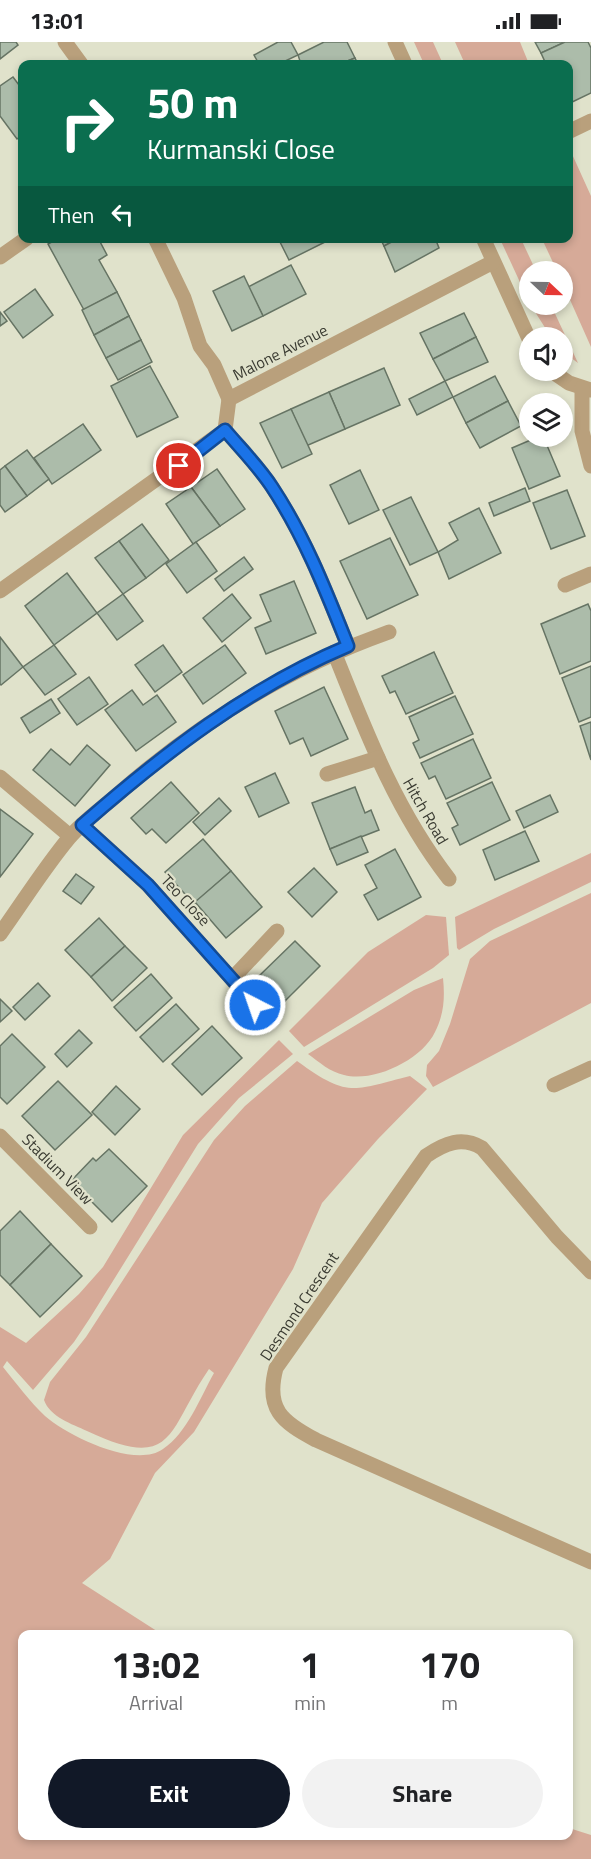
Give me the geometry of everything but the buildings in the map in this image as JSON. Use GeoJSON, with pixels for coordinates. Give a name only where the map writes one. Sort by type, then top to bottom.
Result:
{"type":"FeatureCollection","features":[{"type":"Feature","properties":{"kind":"street"},"geometry":{"type":"LineString","coordinates":[[65,42],[78,60]]}},
{"type":"Feature","properties":{"kind":"street"},"geometry":{"type":"LineString","coordinates":[[394,42],[403,60]]}},
{"type":"Feature","properties":{"kind":"street"},"geometry":{"type":"LineString","coordinates":[[573,130],[591,121]]}},
{"type":"Feature","properties":{"kind":"street"},"geometry":{"type":"LineString","coordinates":[[0,257],[20,243]]}},
{"type":"Feature","properties":{"kind":"street"},"geometry":{"type":"LineString","coordinates":[[157,243],[184,298],[200,346],[214,365],[229,399]]}},
{"type":"Feature","properties":{"kind":"street"},"geometry":{"type":"LineString","coordinates":[[485,243],[523,327]]}},
{"type":"Feature","properties":{"kind":"street","name":"Malone Avenue"},"geometry":{"type":"LineString","coordinates":[[225,430],[229,399],[493,262]]}},
{"type":"Feature","properties":{"kind":"street"},"geometry":{"type":"LineString","coordinates":[[571,381],[586,389],[582,431],[591,466]]}},
{"type":"Feature","properties":{"kind":"street"},"geometry":{"type":"LineString","coordinates":[[0,591],[225,430]]}},
{"type":"Feature","properties":{"kind":"street","name":"Hitch Road"},"geometry":{"type":"LineString","coordinates":[[225,430],[271,486],[293,520],[311,556],[378,758],[407,819],[448,879]]}},
{"type":"Feature","properties":{"kind":"street"},"geometry":{"type":"LineString","coordinates":[[565,585],[591,574]]}},
{"type":"Feature","properties":{"kind":"street"},"geometry":{"type":"LineString","coordinates":[[0,934],[70,836],[152,764],[219,716],[291,673],[341,649],[389,632]]}},
{"type":"Feature","properties":{"kind":"street"},"geometry":{"type":"LineString","coordinates":[[327,774],[378,758]]}},
{"type":"Feature","properties":{"kind":"street"},"geometry":{"type":"LineString","coordinates":[[0,777],[70,836]]}},
{"type":"Feature","properties":{"kind":"street","name":"Teo Close"},"geometry":{"type":"LineString","coordinates":[[82,825],[148,885],[255,1005]]}},
{"type":"Feature","properties":{"kind":"street"},"geometry":{"type":"LineString","coordinates":[[232,979],[277,932]]}},
{"type":"Feature","properties":{"kind":"street"},"geometry":{"type":"LineString","coordinates":[[554,1085],[591,1068]]}},
{"type":"Feature","properties":{"kind":"street","name":"Stadium View"},"geometry":{"type":"LineString","coordinates":[[0,1136],[90,1227]]}},
{"type":"Feature","properties":{"kind":"street","name":"Desmond Crescent"},"geometry":{"type":"LineString","coordinates":[[591,1272],[557,1237],[482,1148],[466,1141],[449,1143],[426,1156],[276,1368],[272,1396],[276,1412],[308,1436],[591,1562]]}},
{"type":"Feature","properties":{"kind":"shaded area"},"geometry":{"type":"Polygon","coordinates":[[[414,42],[433,42],[441,60],[422,60],[414,42]]]}},
{"type":"Feature","properties":{"kind":"shaded area"},"geometry":{"type":"Polygon","coordinates":[[[455,42],[520,42],[527,60],[463,60],[455,42]]]}},
{"type":"Feature","properties":{"kind":"shaded area"},"geometry":{"type":"Polygon","coordinates":[[[573,156],[591,196],[591,347],[573,306],[573,261],[552,261],[544,243],[573,243],[573,156]]]}},
{"type":"Feature","properties":{"kind":"shaded area"},"geometry":{"type":"Polygon","coordinates":[[[502,243],[523,243],[531,261],[519,261],[519,280],[502,243]]]}},
{"type":"Feature","properties":{"kind":"shaded area"},"geometry":{"type":"Polygon","coordinates":[[[537,315],[556,315],[561,327],[545,327],[537,315]]]}},
{"type":"Feature","properties":{"kind":"shaded area"},"geometry":{"type":"Polygon","coordinates":[[[591,853],[591,882],[494,929],[459,950],[457,948],[455,917],[591,853]]]}},
{"type":"Feature","properties":{"kind":"shaded area"},"geometry":{"type":"Polygon","coordinates":[[[591,893],[591,1003],[433,1087],[426,1076],[427,1065],[439,1051],[450,1024],[470,959],[490,941],[591,893]]]}},
{"type":"Feature","properties":{"kind":"shaded area"},"geometry":{"type":"Polygon","coordinates":[[[426,915],[446,917],[449,955],[433,968],[304,1047],[289,1031],[368,952],[426,915]]]}},
{"type":"Feature","properties":{"kind":"shaded area"},"geometry":{"type":"Polygon","coordinates":[[[443,978],[443,1006],[435,1032],[419,1052],[396,1067],[369,1076],[356,1077],[334,1072],[308,1054],[414,990],[443,978]]]}},
{"type":"Feature","properties":{"kind":"shaded area"},"geometry":{"type":"Polygon","coordinates":[[[279,1040],[293,1054],[239,1098],[198,1144],[74,1342],[33,1390],[7,1361],[3,1367],[45,1416],[85,1441],[119,1453],[151,1454],[172,1442],[186,1425],[214,1373],[209,1369],[166,1439],[154,1446],[138,1448],[116,1443],[87,1431],[56,1415],[44,1400],[50,1382],[86,1337],[214,1140],[245,1106],[297,1061],[314,1073],[341,1086],[363,1087],[410,1076],[427,1089],[378,1139],[322,1203],[293,1269],[194,1432],[155,1473],[110,1559],[82,1583],[155,1630],[18,1630],[18,1840],[573,1840],[573,1829],[591,1835],[591,1859],[0,1859],[0,1327],[26,1343],[79,1294],[103,1267],[183,1135],[279,1040]]]}},
{"type":"Feature","properties":{"kind":"route"},"geometry":{"type":"LineString","coordinates":[[179,466],[225,430],[271,486],[293,520],[311,556],[348,646],[291,673],[219,716],[152,764],[82,825],[148,885],[255,1005]]}}]}
